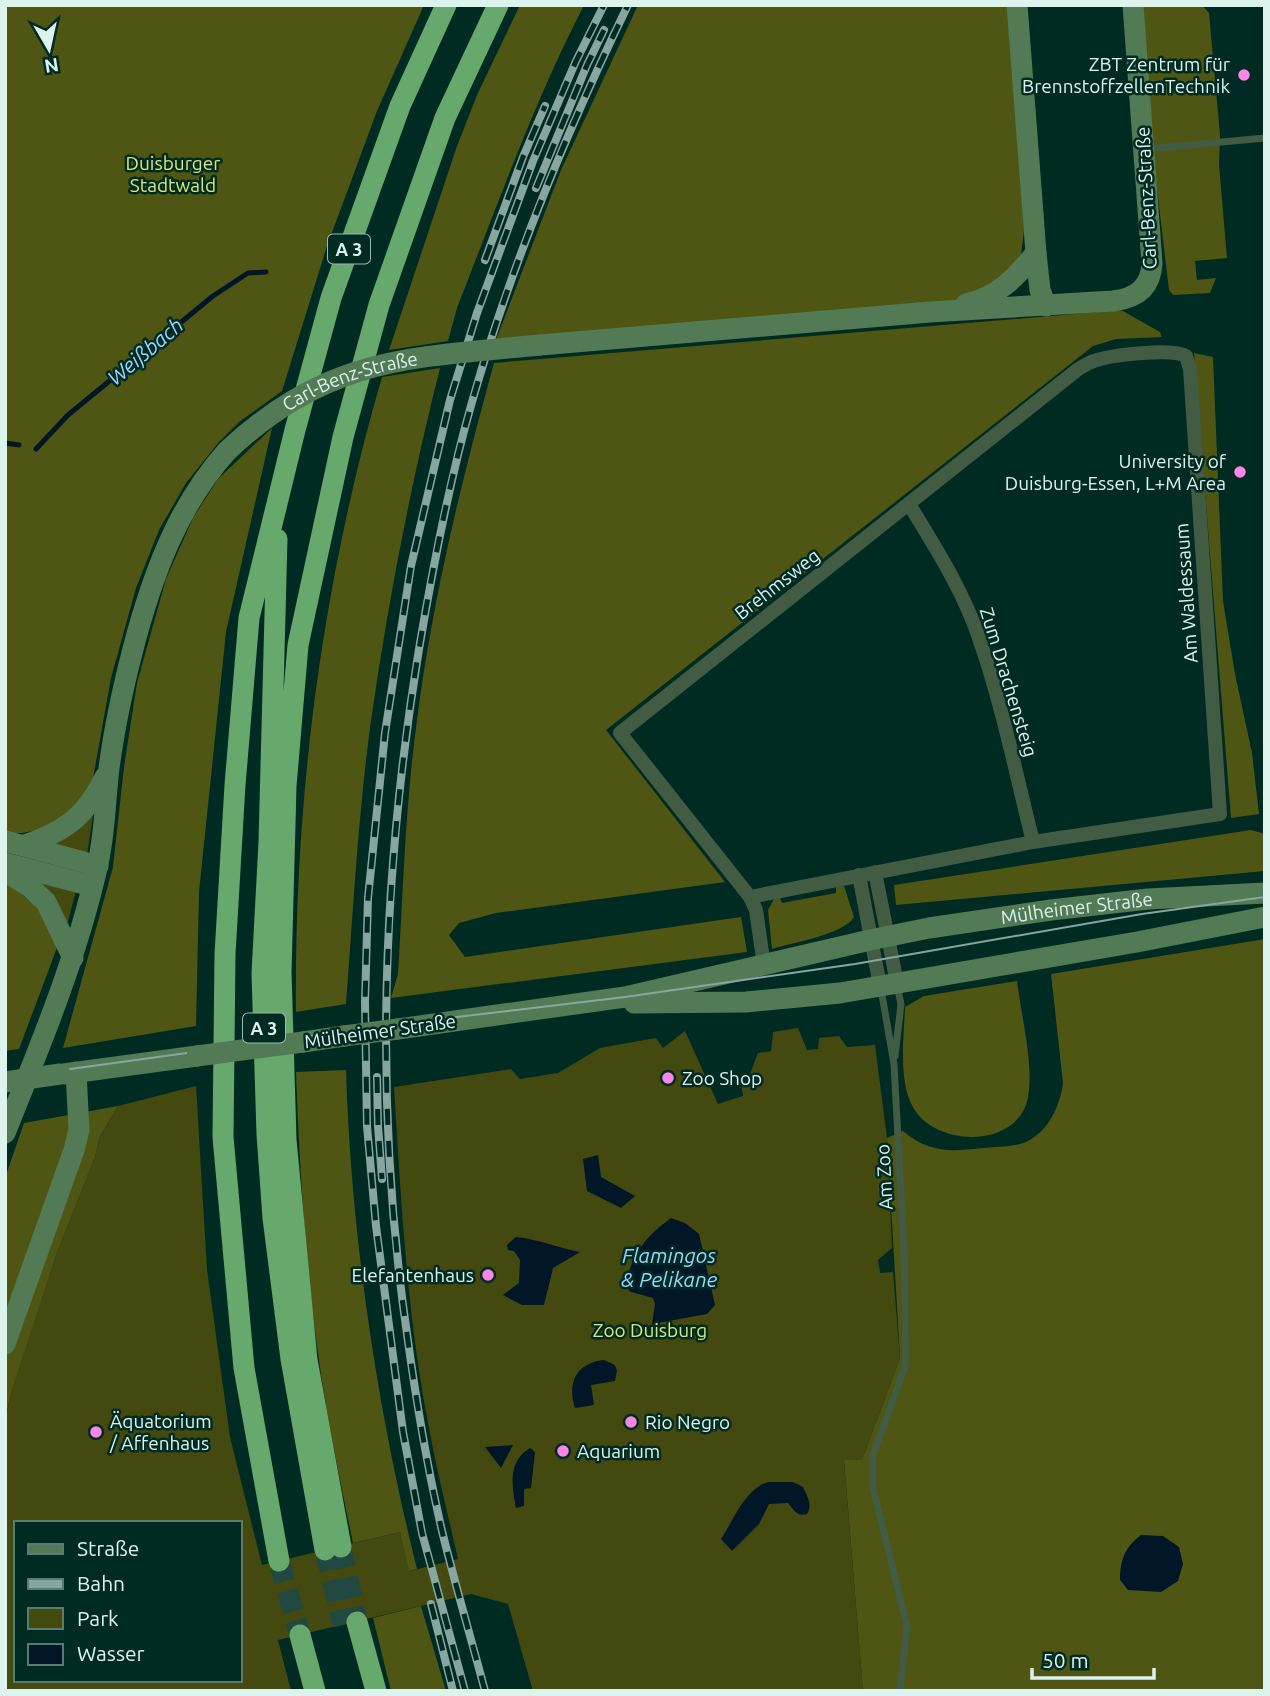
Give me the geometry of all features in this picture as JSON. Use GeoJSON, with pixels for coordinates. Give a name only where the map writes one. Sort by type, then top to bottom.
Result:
{"type":"FeatureCollection","features":[{"type":"Feature","properties":{"kind":"highway","name":"A 3"},"geometry":{"type":"LineString","coordinates":[[446,5],[400,106],[331,298],[277,502],[269,842],[262,973],[267,1134],[273,1218],[291,1359],[333,1548],[307,1360],[286,1140],[281,972],[286,786],[298,645],[343,437],[379,305],[445,118],[498,5]]}},
{"type":"Feature","properties":{"kind":"highway"},"geometry":{"type":"LineString","coordinates":[[277,502],[248,618],[225,954],[223,1137],[244,1368],[279,1561]]}},
{"type":"Feature","properties":{"kind":"highway"},"geometry":{"type":"LineString","coordinates":[[362,1691],[350,1623],[376,1691]]}},
{"type":"Feature","properties":{"kind":"highway"},"geometry":{"type":"LineString","coordinates":[[300,1635],[315,1691]]}},
{"type":"Feature","properties":{"kind":"main road"},"geometry":{"type":"LineString","coordinates":[[1017,5],[1036,253],[1040,290],[1046,306]]}},
{"type":"Feature","properties":{"kind":"main road","name":"Carl-Benz-Straße"},"geometry":{"type":"LineString","coordinates":[[5,1133],[74,958],[95,876],[123,685],[149,592],[172,532],[197,488],[227,451],[251,429],[298,396],[357,370],[396,360],[446,353],[930,312],[1121,300],[1135,295],[1147,283],[1152,262],[1133,5]]}},
{"type":"Feature","properties":{"kind":"main road","name":"Carl-Benz-Straße"},"geometry":{"type":"LineString","coordinates":[[930,312],[972,303],[995,293],[1010,283],[1036,253]]}},
{"type":"Feature","properties":{"kind":"main road"},"geometry":{"type":"LineString","coordinates":[[15,843],[51,836],[72,824],[98,792],[110,768]]}},
{"type":"Feature","properties":{"kind":"main road"},"geometry":{"type":"LineString","coordinates":[[15,843],[95,876]]}},
{"type":"Feature","properties":{"kind":"main road"},"geometry":{"type":"LineString","coordinates":[[5,863],[95,876]]}},
{"type":"Feature","properties":{"kind":"main road"},"geometry":{"type":"LineString","coordinates":[[5,871],[31,888],[46,902],[74,958]]}},
{"type":"Feature","properties":{"kind":"main road","name":"Mülheimer Straße"},"geometry":{"type":"LineString","coordinates":[[5,1082],[588,1003],[764,966],[878,938],[1051,910],[1148,899],[1265,893]]}},
{"type":"Feature","properties":{"kind":"main road","name":"Mülheimer Straße"},"geometry":{"type":"LineString","coordinates":[[588,1003],[746,1002],[828,994],[1265,918]]}},
{"type":"Feature","properties":{"kind":"main road"},"geometry":{"type":"LineString","coordinates":[[5,1345],[79,1130],[68,1073]]}},
{"type":"Feature","properties":{"kind":"street","name":"Brehmsweg"},"geometry":{"type":"LineString","coordinates":[[764,966],[756,910],[750,897],[620,733],[1077,370],[1103,358],[1171,351],[1186,356],[1190,369]]}},
{"type":"Feature","properties":{"kind":"street","name":"Am Waldessaum"},"geometry":{"type":"LineString","coordinates":[[1033,842],[1220,814],[1190,369]]}},
{"type":"Feature","properties":{"kind":"street","name":"Zum Drachensteig"},"geometry":{"type":"LineString","coordinates":[[909,504],[950,573],[979,636],[1033,842]]}},
{"type":"Feature","properties":{"kind":"street"},"geometry":{"type":"LineString","coordinates":[[750,897],[1033,842]]}},
{"type":"Feature","properties":{"kind":"street"},"geometry":{"type":"LineString","coordinates":[[875,872],[878,938]]}},
{"type":"Feature","properties":{"kind":"street"},"geometry":{"type":"LineString","coordinates":[[859,876],[889,985]]}},
{"type":"Feature","properties":{"kind":"lane"},"geometry":{"type":"LineString","coordinates":[[1144,149],[1265,138]]}},
{"type":"Feature","properties":{"kind":"lane","name":"Am Zoo"},"geometry":{"type":"LineString","coordinates":[[889,985],[901,1004],[894,1064]]}},
{"type":"Feature","properties":{"kind":"lane","name":"Am Zoo"},"geometry":{"type":"LineString","coordinates":[[889,985],[905,1289],[906,1364],[873,1455],[873,1488],[907,1626],[900,1691]]}},
{"type":"Feature","properties":{"kind":"green space","name":"Duisburger Stadtwald"},"geometry":{"type":"Polygon","coordinates":[[[5,5],[424,5],[377,111],[327,246],[282,391],[239,422],[219,442],[186,483],[159,530],[136,588],[111,678],[92,784],[68,816],[39,830],[22,833],[5,833],[5,5]]]}},
{"type":"Feature","properties":{"kind":"green space"},"geometry":{"type":"Polygon","coordinates":[[[520,5],[584,5],[517,155],[457,308],[448,341],[389,350],[456,149],[477,95],[520,5]]]}},
{"type":"Feature","properties":{"kind":"green space"},"geometry":{"type":"Polygon","coordinates":[[[638,5],[1008,5],[1024,230],[1021,255],[1002,279],[956,301],[496,340],[561,170],[638,5]]]}},
{"type":"Feature","properties":{"kind":"green space"},"geometry":{"type":"Polygon","coordinates":[[[1140,5],[1202,5],[1209,13],[1227,258],[1195,261],[1197,280],[1216,278],[1210,293],[1173,295],[1169,290],[1150,130],[1140,5]]]}},
{"type":"Feature","properties":{"kind":"green space"},"geometry":{"type":"Polygon","coordinates":[[[1121,310],[1160,332],[1162,337],[1116,339],[1093,346],[606,730],[725,882],[496,913],[459,923],[449,935],[465,957],[741,917],[747,952],[391,998],[398,974],[409,795],[421,689],[458,502],[494,363],[1121,310]]]}},
{"type":"Feature","properties":{"kind":"green space"},"geometry":{"type":"Polygon","coordinates":[[[1194,353],[1213,357],[1223,601],[1252,753],[1259,814],[1231,818],[1194,353]]]}},
{"type":"Feature","properties":{"kind":"green space"},"geometry":{"type":"Polygon","coordinates":[[[440,368],[409,502],[370,728],[346,1004],[296,1012],[300,851],[307,771],[328,612],[343,533],[382,377],[440,368]]]}},
{"type":"Feature","properties":{"kind":"green space"},"geometry":{"type":"Polygon","coordinates":[[[272,428],[226,632],[199,892],[196,1026],[63,1048],[113,867],[137,683],[166,579],[193,518],[218,479],[272,428]]]}},
{"type":"Feature","properties":{"kind":"green space"},"geometry":{"type":"Polygon","coordinates":[[[93,815],[87,855],[49,843],[93,815]]]}},
{"type":"Feature","properties":{"kind":"green space"},"geometry":{"type":"Polygon","coordinates":[[[1251,830],[1265,834],[1265,871],[896,905],[894,885],[1251,830]]]}},
{"type":"Feature","properties":{"kind":"green space"},"geometry":{"type":"Polygon","coordinates":[[[5,881],[41,910],[58,945],[19,1049],[5,1051],[5,881]]]}},
{"type":"Feature","properties":{"kind":"green space"},"geometry":{"type":"Polygon","coordinates":[[[39,882],[76,890],[68,922],[66,923],[39,882]]]}},
{"type":"Feature","properties":{"kind":"green space"},"geometry":{"type":"Polygon","coordinates":[[[844,886],[854,917],[849,923],[829,933],[772,949],[768,910],[774,899],[780,898],[782,903],[836,893],[836,887],[844,886]]]}},
{"type":"Feature","properties":{"kind":"green space"},"geometry":{"type":"Polygon","coordinates":[[[1265,939],[1265,1691],[863,1691],[844,1460],[862,1460],[900,1358],[887,1138],[903,1131],[925,1145],[958,1150],[1020,1144],[1042,1131],[1056,1109],[1063,1083],[1051,974],[1265,939]]]}},
{"type":"Feature","properties":{"kind":"green space"},"geometry":{"type":"Polygon","coordinates":[[[1017,981],[1029,1070],[1028,1097],[1021,1114],[1009,1126],[993,1134],[957,1136],[939,1130],[924,1120],[908,1096],[903,1058],[905,1007],[924,996],[1017,981]]]}},
{"type":"Feature","properties":{"kind":"green space","name":"Zoo Duisburg"},"geometry":{"type":"Polygon","coordinates":[[[798,1028],[807,1050],[818,1049],[819,1038],[839,1036],[847,1047],[875,1045],[887,1138],[892,1248],[878,1260],[880,1273],[893,1272],[900,1358],[862,1460],[844,1461],[863,1691],[533,1691],[508,1604],[471,1594],[278,1640],[291,1691],[6,1691],[5,1422],[10,1397],[57,1253],[95,1157],[100,1136],[118,1106],[196,1086],[207,1270],[230,1437],[262,1565],[400,1532],[410,1571],[458,1559],[432,1444],[415,1344],[394,1087],[511,1069],[520,1079],[558,1073],[600,1048],[656,1038],[663,1048],[685,1031],[718,1104],[743,1096],[741,1083],[747,1082],[758,1053],[771,1051],[773,1032],[798,1028]]]}},
{"type":"Feature","properties":{"kind":"green space"},"geometry":{"type":"Polygon","coordinates":[[[346,1070],[360,1258],[378,1384],[417,1569],[409,1571],[400,1532],[353,1543],[327,1412],[315,1328],[303,1200],[296,1072],[346,1070]]]}},
{"type":"Feature","properties":{"kind":"green space"},"geometry":{"type":"Polygon","coordinates":[[[118,1106],[100,1136],[95,1157],[57,1253],[10,1397],[5,1421],[5,1178],[24,1123],[118,1106]]]}},
{"type":"Feature","properties":{"kind":"green space"},"geometry":{"type":"Polygon","coordinates":[[[421,1606],[446,1691],[391,1691],[373,1618],[421,1606]]]}},
{"type":"Feature","properties":{"kind":"water"},"geometry":{"type":"Polygon","coordinates":[[[598,1155],[601,1177],[635,1196],[621,1208],[587,1191],[583,1159],[598,1155]]]}},
{"type":"Feature","properties":{"kind":"water","name":"Flamingos & Pelikane"},"geometry":{"type":"Polygon","coordinates":[[[671,1218],[685,1223],[699,1234],[715,1305],[707,1314],[652,1324],[655,1304],[653,1298],[631,1292],[625,1286],[641,1247],[671,1218]]]}},
{"type":"Feature","properties":{"kind":"water"},"geometry":{"type":"Polygon","coordinates":[[[516,1237],[580,1252],[553,1268],[544,1305],[522,1305],[503,1295],[519,1283],[520,1260],[514,1251],[508,1250],[507,1245],[516,1237]]]}},
{"type":"Feature","properties":{"kind":"water"},"geometry":{"type":"Polygon","coordinates":[[[604,1360],[615,1365],[615,1381],[591,1385],[594,1405],[575,1408],[572,1390],[576,1376],[587,1365],[604,1360]]]}},
{"type":"Feature","properties":{"kind":"water"},"geometry":{"type":"Polygon","coordinates":[[[513,1445],[501,1468],[485,1447],[513,1445]]]}},
{"type":"Feature","properties":{"kind":"water"},"geometry":{"type":"Polygon","coordinates":[[[530,1448],[535,1452],[531,1488],[524,1489],[524,1506],[516,1508],[514,1467],[530,1448]]]}},
{"type":"Feature","properties":{"kind":"water"},"geometry":{"type":"Polygon","coordinates":[[[768,1482],[793,1482],[803,1487],[808,1497],[809,1511],[804,1515],[798,1514],[788,1503],[769,1504],[759,1524],[732,1551],[721,1539],[740,1506],[752,1492],[768,1482]]]}},
{"type":"Feature","properties":{"kind":"water"},"geometry":{"type":"Polygon","coordinates":[[[1141,1535],[1163,1536],[1179,1547],[1183,1564],[1178,1581],[1161,1592],[1128,1590],[1120,1580],[1124,1554],[1141,1535]]]}},
{"type":"Feature","properties":{"kind":"waterway","name":"Weißbach"},"geometry":{"type":"LineString","coordinates":[[36,449],[68,415],[213,296],[248,273],[266,272]]}},
{"type":"Feature","properties":{"kind":"waterway","name":"Weißbach"},"geometry":{"type":"LineString","coordinates":[[5,443],[19,445]]}},
{"type":"Feature","properties":{"kind":"tunnel"},"geometry":{"type":"LineString","coordinates":[[341,1547],[357,1622]]}},
{"type":"Feature","properties":{"kind":"tunnel"},"geometry":{"type":"LineString","coordinates":[[325,1550],[343,1625]]}},
{"type":"Feature","properties":{"kind":"tunnel"},"geometry":{"type":"LineString","coordinates":[[279,1561],[300,1635]]}},
{"type":"Feature","properties":{"kind":"tram line"},"geometry":{"type":"LineString","coordinates":[[5,1078],[398,1024],[625,997],[855,964],[1142,914],[1265,897]]}},
{"type":"Feature","properties":{"kind":"railway"},"geometry":{"type":"LineString","coordinates":[[465,1691],[422,1533],[403,1432],[376,1226],[367,1126],[365,1002],[368,898],[385,733],[411,566],[450,400],[477,313],[533,161],[576,61],[604,5]]}},
{"type":"Feature","properties":{"kind":"railway"},"geometry":{"type":"LineString","coordinates":[[485,1691],[431,1482],[414,1383],[397,1249],[387,1077],[390,905],[397,819],[419,649],[430,587],[449,493],[472,402],[504,300],[541,200],[628,5]]}},
{"type":"Feature","properties":{"kind":"railway"},"geometry":{"type":"LineString","coordinates":[[536,188],[604,30]]}},
{"type":"Feature","properties":{"kind":"railway"},"geometry":{"type":"LineString","coordinates":[[485,260],[545,106]]}},
{"type":"Feature","properties":{"kind":"railway"},"geometry":{"type":"LineString","coordinates":[[377,1077],[382,1179]]}},
{"type":"Feature","properties":{"kind":"railway"},"geometry":{"type":"LineString","coordinates":[[431,1604],[453,1691]]}},
{"type":"Feature","properties":{"kind":"place","name":"ZBT Zentrum für BrennstoffzellenTechnik"},"geometry":{"type":"Point","coordinates":[1244,75]}},
{"type":"Feature","properties":{"kind":"place","name":"University of Duisburg-Essen, L+M Area"},"geometry":{"type":"Point","coordinates":[1240,472]}},
{"type":"Feature","properties":{"kind":"place","name":"Zoo Shop"},"geometry":{"type":"Point","coordinates":[668,1078]}},
{"type":"Feature","properties":{"kind":"place","name":"Elefantenhaus"},"geometry":{"type":"Point","coordinates":[488,1275]}},
{"type":"Feature","properties":{"kind":"place","name":"Rio Negro"},"geometry":{"type":"Point","coordinates":[631,1422]}},
{"type":"Feature","properties":{"kind":"place","name":"Äquatorium / Affenhaus"},"geometry":{"type":"Point","coordinates":[96,1432]}},
{"type":"Feature","properties":{"kind":"place","name":"Aquarium"},"geometry":{"type":"Point","coordinates":[563,1451]}}]}
